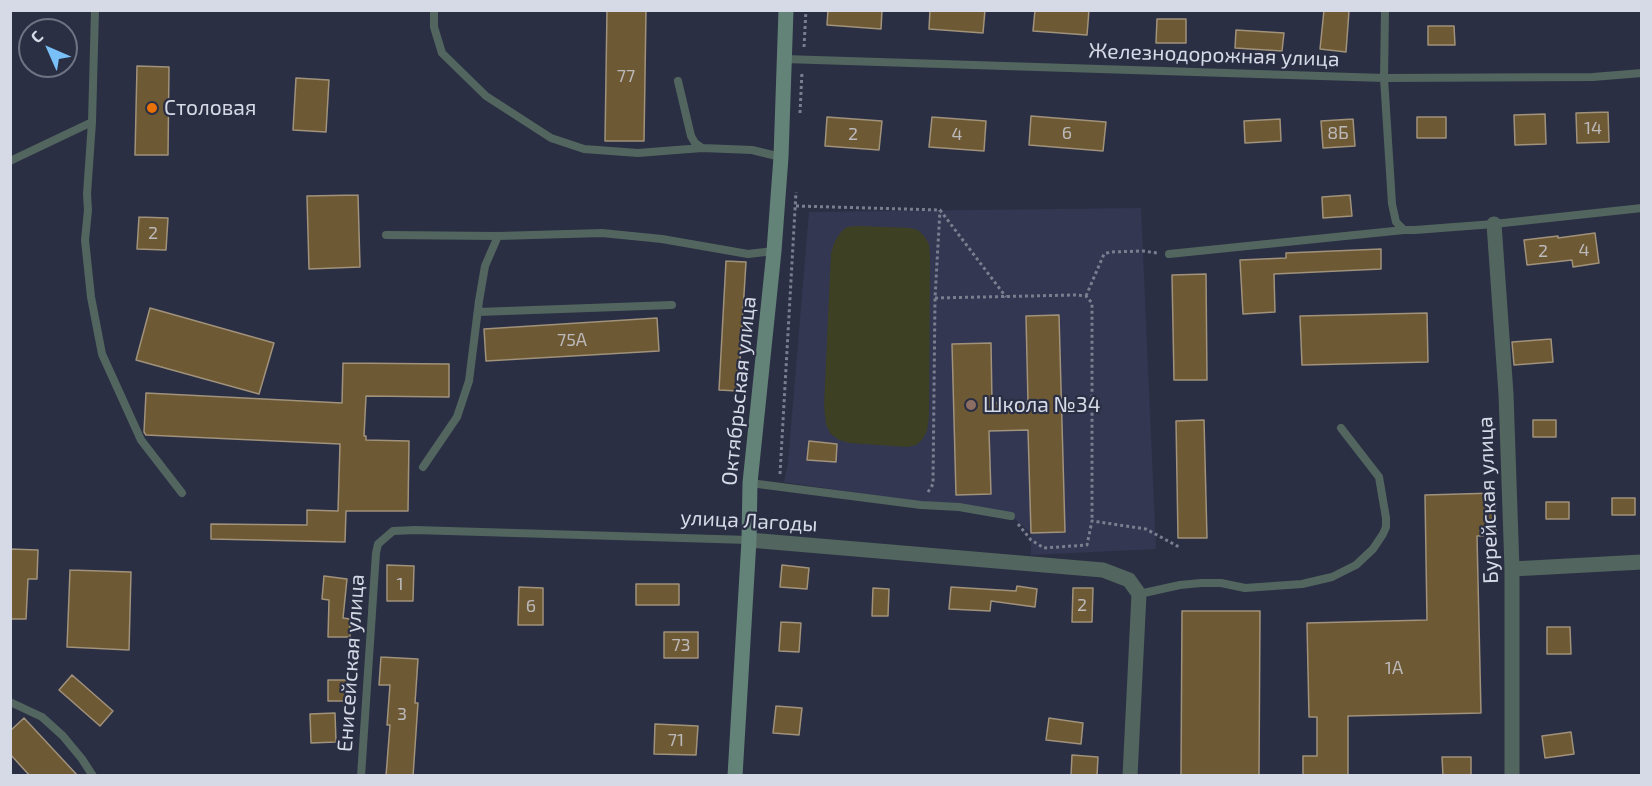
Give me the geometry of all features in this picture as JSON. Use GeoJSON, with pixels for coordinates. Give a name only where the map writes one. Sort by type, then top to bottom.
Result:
{"type":"FeatureCollection","features":[{"type":"Feature","properties":{"kind":"main road","name":"Октябрьская улица"},"geometry":{"type":"LineString","coordinates":[[735,776],[751,477],[774,251],[781,157],[786,10]]}},
{"type":"Feature","properties":{"kind":"street","name":"Бурейская улица"},"geometry":{"type":"LineString","coordinates":[[1494,224],[1506,394],[1512,568],[1512,776]]}},
{"type":"Feature","properties":{"kind":"street","name":"улица Лагоды"},"geometry":{"type":"LineString","coordinates":[[749,540],[1103,570],[1129,580],[1139,594]]}},
{"type":"Feature","properties":{"kind":"street"},"geometry":{"type":"LineString","coordinates":[[1512,568],[1641,562]]}},
{"type":"Feature","properties":{"kind":"street"},"geometry":{"type":"LineString","coordinates":[[1130,776],[1139,594]]}},
{"type":"Feature","properties":{"kind":"lane"},"geometry":{"type":"LineString","coordinates":[[95,10],[92,122],[85,240],[91,297],[102,354],[141,440],[182,494]]}},
{"type":"Feature","properties":{"kind":"lane"},"geometry":{"type":"LineString","coordinates":[[434,10],[434,27],[442,53],[486,96],[551,138],[584,149],[638,153],[702,148],[752,150],[781,157]]}},
{"type":"Feature","properties":{"kind":"lane"},"geometry":{"type":"LineString","coordinates":[[1385,10],[1384,78],[1392,204],[1396,222],[1404,230]]}},
{"type":"Feature","properties":{"kind":"lane","name":"Железнодорожная улица"},"geometry":{"type":"LineString","coordinates":[[784,59],[1384,78],[1593,77],[1641,73]]}},
{"type":"Feature","properties":{"kind":"lane"},"geometry":{"type":"LineString","coordinates":[[678,81],[692,136],[695,143],[702,148]]}},
{"type":"Feature","properties":{"kind":"lane"},"geometry":{"type":"LineString","coordinates":[[10,161],[92,122]]}},
{"type":"Feature","properties":{"kind":"lane"},"geometry":{"type":"LineString","coordinates":[[1169,254],[1641,208]]}},
{"type":"Feature","properties":{"kind":"lane"},"geometry":{"type":"LineString","coordinates":[[386,235],[498,236],[602,233],[662,239],[748,254],[774,251]]}},
{"type":"Feature","properties":{"kind":"lane"},"geometry":{"type":"LineString","coordinates":[[423,467],[457,417],[470,381],[485,266],[498,236]]}},
{"type":"Feature","properties":{"kind":"lane"},"geometry":{"type":"LineString","coordinates":[[478,312],[672,305]]}},
{"type":"Feature","properties":{"kind":"lane"},"geometry":{"type":"LineString","coordinates":[[1139,594],[1201,583],[1221,583],[1245,588],[1302,584],[1332,577],[1356,565],[1373,549],[1383,534],[1386,518],[1379,477],[1341,428]]}},
{"type":"Feature","properties":{"kind":"lane"},"geometry":{"type":"LineString","coordinates":[[751,477],[921,505],[959,507],[1011,516]]}},
{"type":"Feature","properties":{"kind":"lane","name":"улица Лагоды"},"geometry":{"type":"LineString","coordinates":[[376,554],[378,544],[385,537],[393,531],[403,530],[749,540]]}},
{"type":"Feature","properties":{"kind":"lane","name":"Енисейская улица"},"geometry":{"type":"LineString","coordinates":[[361,776],[376,554]]}},
{"type":"Feature","properties":{"kind":"lane"},"geometry":{"type":"LineString","coordinates":[[10,702],[42,717],[63,736],[93,776]]}},
{"type":"Feature","properties":{"kind":"path"},"geometry":{"type":"LineString","coordinates":[[800,116],[806,10]]}},
{"type":"Feature","properties":{"kind":"path"},"geometry":{"type":"LineString","coordinates":[[751,477],[780,474],[797,184]]}},
{"type":"Feature","properties":{"kind":"path"},"geometry":{"type":"LineString","coordinates":[[796,206],[940,210]]}},
{"type":"Feature","properties":{"kind":"path"},"geometry":{"type":"LineString","coordinates":[[940,210],[1006,297]]}},
{"type":"Feature","properties":{"kind":"path"},"geometry":{"type":"LineString","coordinates":[[923,495],[933,484],[935,298],[940,210]]}},
{"type":"Feature","properties":{"kind":"path"},"geometry":{"type":"LineString","coordinates":[[1086,296],[1104,254],[1143,251],[1169,254]]}},
{"type":"Feature","properties":{"kind":"path"},"geometry":{"type":"LineString","coordinates":[[935,298],[1075,295],[1086,296],[1092,303],[1092,521],[1087,545],[1044,548],[1031,540],[1011,516]]}},
{"type":"Feature","properties":{"kind":"path"},"geometry":{"type":"LineString","coordinates":[[1092,521],[1146,529],[1179,547]]}},
{"type":"Feature","properties":{"kind":"shaded area","name":"Школа №34"},"geometry":{"type":"Polygon","coordinates":[[[1141,208],[1156,549],[1031,555],[1031,533],[1011,516],[784,482],[788,463],[809,212],[1141,208]]]}},
{"type":"Feature","properties":{"kind":"green space"},"geometry":{"type":"Polygon","coordinates":[[[847,227],[918,230],[929,244],[929,417],[927,431],[916,445],[907,447],[850,443],[839,440],[830,433],[826,424],[824,406],[831,253],[841,232],[847,227]]]}},
{"type":"Feature","properties":{"kind":"building"},"geometry":{"type":"Polygon","coordinates":[[[607,10],[646,10],[644,141],[605,141],[607,10]]]}},
{"type":"Feature","properties":{"kind":"building"},"geometry":{"type":"Polygon","coordinates":[[[828,10],[882,10],[881,29],[827,25],[828,10]]]}},
{"type":"Feature","properties":{"kind":"building"},"geometry":{"type":"Polygon","coordinates":[[[930,10],[985,10],[983,33],[929,29],[930,10]]]}},
{"type":"Feature","properties":{"kind":"building"},"geometry":{"type":"Polygon","coordinates":[[[1035,10],[1089,10],[1087,35],[1033,31],[1035,10]]]}},
{"type":"Feature","properties":{"kind":"building"},"geometry":{"type":"Polygon","coordinates":[[[1324,10],[1349,11],[1346,52],[1320,49],[1324,10]]]}},
{"type":"Feature","properties":{"kind":"building"},"geometry":{"type":"Polygon","coordinates":[[[1157,19],[1186,19],[1186,43],[1156,43],[1157,19]]]}},
{"type":"Feature","properties":{"kind":"building"},"geometry":{"type":"Polygon","coordinates":[[[1428,26],[1454,26],[1455,45],[1428,45],[1428,26]]]}},
{"type":"Feature","properties":{"kind":"building"},"geometry":{"type":"Polygon","coordinates":[[[1236,30],[1284,33],[1282,51],[1235,48],[1236,30]]]}},
{"type":"Feature","properties":{"kind":"building"},"geometry":{"type":"Polygon","coordinates":[[[137,66],[169,67],[168,155],[135,155],[137,66]]]}},
{"type":"Feature","properties":{"kind":"building"},"geometry":{"type":"Polygon","coordinates":[[[296,78],[329,80],[326,132],[293,130],[296,78]]]}},
{"type":"Feature","properties":{"kind":"building"},"geometry":{"type":"Polygon","coordinates":[[[1608,112],[1609,142],[1577,143],[1576,113],[1608,112]]]}},
{"type":"Feature","properties":{"kind":"building"},"geometry":{"type":"Polygon","coordinates":[[[1545,114],[1546,144],[1515,145],[1514,115],[1545,114]]]}},
{"type":"Feature","properties":{"kind":"building"},"geometry":{"type":"Polygon","coordinates":[[[1031,116],[1106,122],[1103,151],[1029,145],[1031,116]]]}},
{"type":"Feature","properties":{"kind":"building"},"geometry":{"type":"Polygon","coordinates":[[[827,117],[882,121],[879,150],[825,146],[827,117]]]}},
{"type":"Feature","properties":{"kind":"building"},"geometry":{"type":"Polygon","coordinates":[[[932,117],[986,121],[984,151],[929,147],[932,117]]]}},
{"type":"Feature","properties":{"kind":"building"},"geometry":{"type":"Polygon","coordinates":[[[1417,117],[1446,117],[1446,138],[1417,138],[1417,117]]]}},
{"type":"Feature","properties":{"kind":"building"},"geometry":{"type":"Polygon","coordinates":[[[1280,119],[1281,141],[1245,143],[1244,121],[1280,119]]]}},
{"type":"Feature","properties":{"kind":"building"},"geometry":{"type":"Polygon","coordinates":[[[1353,119],[1355,146],[1323,148],[1321,121],[1353,119]]]}},
{"type":"Feature","properties":{"kind":"building"},"geometry":{"type":"Polygon","coordinates":[[[358,195],[360,267],[309,269],[307,196],[358,195]]]}},
{"type":"Feature","properties":{"kind":"building"},"geometry":{"type":"Polygon","coordinates":[[[1350,195],[1352,216],[1323,218],[1322,197],[1350,195]]]}},
{"type":"Feature","properties":{"kind":"building"},"geometry":{"type":"Polygon","coordinates":[[[139,217],[168,218],[166,250],[137,249],[139,217]]]}},
{"type":"Feature","properties":{"kind":"building"},"geometry":{"type":"Polygon","coordinates":[[[1595,233],[1599,263],[1573,267],[1572,260],[1527,265],[1524,240],[1595,233]]]}},
{"type":"Feature","properties":{"kind":"building"},"geometry":{"type":"Polygon","coordinates":[[[1381,249],[1381,269],[1274,274],[1275,312],[1243,314],[1240,260],[1286,258],[1286,253],[1381,249]]]}},
{"type":"Feature","properties":{"kind":"building"},"geometry":{"type":"Polygon","coordinates":[[[726,261],[746,262],[738,391],[719,390],[726,261]]]}},
{"type":"Feature","properties":{"kind":"building"},"geometry":{"type":"Polygon","coordinates":[[[1206,274],[1207,380],[1174,380],[1172,275],[1206,274]]]}},
{"type":"Feature","properties":{"kind":"building"},"geometry":{"type":"Polygon","coordinates":[[[150,308],[274,343],[259,394],[136,360],[150,308]]]}},
{"type":"Feature","properties":{"kind":"building"},"geometry":{"type":"Polygon","coordinates":[[[1427,313],[1428,362],[1302,365],[1300,316],[1427,313]]]}},
{"type":"Feature","properties":{"kind":"building"},"geometry":{"type":"Polygon","coordinates":[[[1059,315],[1065,532],[1031,533],[1028,430],[989,431],[991,494],[956,495],[952,344],[991,343],[992,403],[1028,402],[1026,316],[1059,315]]]}},
{"type":"Feature","properties":{"kind":"building"},"geometry":{"type":"Polygon","coordinates":[[[657,318],[659,351],[486,361],[484,329],[657,318]]]}},
{"type":"Feature","properties":{"kind":"building"},"geometry":{"type":"Polygon","coordinates":[[[1551,339],[1553,362],[1514,365],[1512,342],[1551,339]]]}},
{"type":"Feature","properties":{"kind":"building"},"geometry":{"type":"Polygon","coordinates":[[[343,363],[449,364],[449,397],[366,396],[364,436],[366,440],[409,441],[408,511],[346,511],[345,542],[211,539],[211,524],[307,525],[307,510],[338,511],[340,444],[146,435],[144,432],[146,393],[342,403],[343,363]]]}},
{"type":"Feature","properties":{"kind":"building"},"geometry":{"type":"Polygon","coordinates":[[[1204,420],[1207,538],[1178,538],[1176,421],[1204,420]]]}},
{"type":"Feature","properties":{"kind":"building"},"geometry":{"type":"Polygon","coordinates":[[[1533,420],[1556,420],[1556,437],[1533,437],[1533,420]]]}},
{"type":"Feature","properties":{"kind":"building"},"geometry":{"type":"Polygon","coordinates":[[[809,441],[837,444],[836,462],[807,460],[809,441]]]}},
{"type":"Feature","properties":{"kind":"building"},"geometry":{"type":"Polygon","coordinates":[[[1495,493],[1496,535],[1477,536],[1481,713],[1348,716],[1348,776],[1303,776],[1303,756],[1317,756],[1317,717],[1309,717],[1307,623],[1427,620],[1425,495],[1495,493]]]}},
{"type":"Feature","properties":{"kind":"building"},"geometry":{"type":"Polygon","coordinates":[[[1612,498],[1635,498],[1635,515],[1612,515],[1612,498]]]}},
{"type":"Feature","properties":{"kind":"building"},"geometry":{"type":"Polygon","coordinates":[[[1546,502],[1569,502],[1569,519],[1546,519],[1546,502]]]}},
{"type":"Feature","properties":{"kind":"building"},"geometry":{"type":"Polygon","coordinates":[[[10,549],[38,550],[37,579],[28,579],[26,619],[10,619],[10,549]]]}},
{"type":"Feature","properties":{"kind":"building"},"geometry":{"type":"Polygon","coordinates":[[[387,565],[414,566],[413,601],[387,601],[387,565]]]}},
{"type":"Feature","properties":{"kind":"building"},"geometry":{"type":"Polygon","coordinates":[[[782,565],[809,568],[807,589],[780,587],[782,565]]]}},
{"type":"Feature","properties":{"kind":"building"},"geometry":{"type":"Polygon","coordinates":[[[70,570],[131,572],[129,650],[67,647],[70,570]]]}},
{"type":"Feature","properties":{"kind":"building"},"geometry":{"type":"Polygon","coordinates":[[[324,576],[347,579],[343,618],[350,619],[350,637],[328,637],[329,600],[322,599],[324,576]]]}},
{"type":"Feature","properties":{"kind":"building"},"geometry":{"type":"Polygon","coordinates":[[[636,584],[679,584],[679,605],[636,605],[636,584]]]}},
{"type":"Feature","properties":{"kind":"building"},"geometry":{"type":"Polygon","coordinates":[[[1017,586],[1037,589],[1035,607],[991,601],[990,611],[949,609],[951,587],[1016,591],[1017,586]]]}},
{"type":"Feature","properties":{"kind":"building"},"geometry":{"type":"Polygon","coordinates":[[[519,587],[543,588],[543,625],[518,625],[519,587]]]}},
{"type":"Feature","properties":{"kind":"building"},"geometry":{"type":"Polygon","coordinates":[[[873,588],[889,589],[888,616],[872,616],[873,588]]]}},
{"type":"Feature","properties":{"kind":"building"},"geometry":{"type":"Polygon","coordinates":[[[1073,588],[1093,588],[1092,622],[1072,622],[1073,588]]]}},
{"type":"Feature","properties":{"kind":"building"},"geometry":{"type":"Polygon","coordinates":[[[1182,611],[1260,611],[1259,776],[1181,776],[1182,611]]]}},
{"type":"Feature","properties":{"kind":"building"},"geometry":{"type":"Polygon","coordinates":[[[781,622],[801,623],[799,652],[779,651],[781,622]]]}},
{"type":"Feature","properties":{"kind":"building"},"geometry":{"type":"Polygon","coordinates":[[[1547,627],[1570,627],[1571,654],[1547,654],[1547,627]]]}},
{"type":"Feature","properties":{"kind":"building"},"geometry":{"type":"Polygon","coordinates":[[[664,632],[698,632],[698,658],[664,658],[664,632]]]}},
{"type":"Feature","properties":{"kind":"building"},"geometry":{"type":"Polygon","coordinates":[[[381,657],[418,659],[415,703],[418,703],[413,776],[386,776],[390,685],[379,685],[381,657]]]}},
{"type":"Feature","properties":{"kind":"building"},"geometry":{"type":"Polygon","coordinates":[[[72,675],[113,711],[100,726],[59,690],[72,675]]]}},
{"type":"Feature","properties":{"kind":"building"},"geometry":{"type":"Polygon","coordinates":[[[328,680],[349,680],[349,701],[328,701],[328,680]]]}},
{"type":"Feature","properties":{"kind":"building"},"geometry":{"type":"Polygon","coordinates":[[[776,706],[802,708],[799,735],[773,733],[776,706]]]}},
{"type":"Feature","properties":{"kind":"building"},"geometry":{"type":"Polygon","coordinates":[[[335,713],[336,742],[311,743],[310,714],[335,713]]]}},
{"type":"Feature","properties":{"kind":"building"},"geometry":{"type":"Polygon","coordinates":[[[24,718],[78,776],[30,776],[10,754],[10,731],[24,718]]]}},
{"type":"Feature","properties":{"kind":"building"},"geometry":{"type":"Polygon","coordinates":[[[1049,718],[1083,723],[1081,744],[1046,740],[1049,718]]]}},
{"type":"Feature","properties":{"kind":"building"},"geometry":{"type":"Polygon","coordinates":[[[655,724],[698,726],[696,755],[654,754],[655,724]]]}},
{"type":"Feature","properties":{"kind":"building"},"geometry":{"type":"Polygon","coordinates":[[[1571,732],[1574,754],[1545,758],[1542,736],[1571,732]]]}},
{"type":"Feature","properties":{"kind":"building"},"geometry":{"type":"Polygon","coordinates":[[[1072,755],[1098,757],[1097,776],[1071,776],[1072,755]]]}},
{"type":"Feature","properties":{"kind":"building"},"geometry":{"type":"Polygon","coordinates":[[[1442,757],[1471,757],[1471,776],[1443,776],[1442,757]]]}},
{"type":"Feature","properties":{"kind":"place","name":"Столовая"},"geometry":{"type":"Point","coordinates":[152,108]}},
{"type":"Feature","properties":{"kind":"place","name":"Школа №34"},"geometry":{"type":"Point","coordinates":[971,405]}}]}
